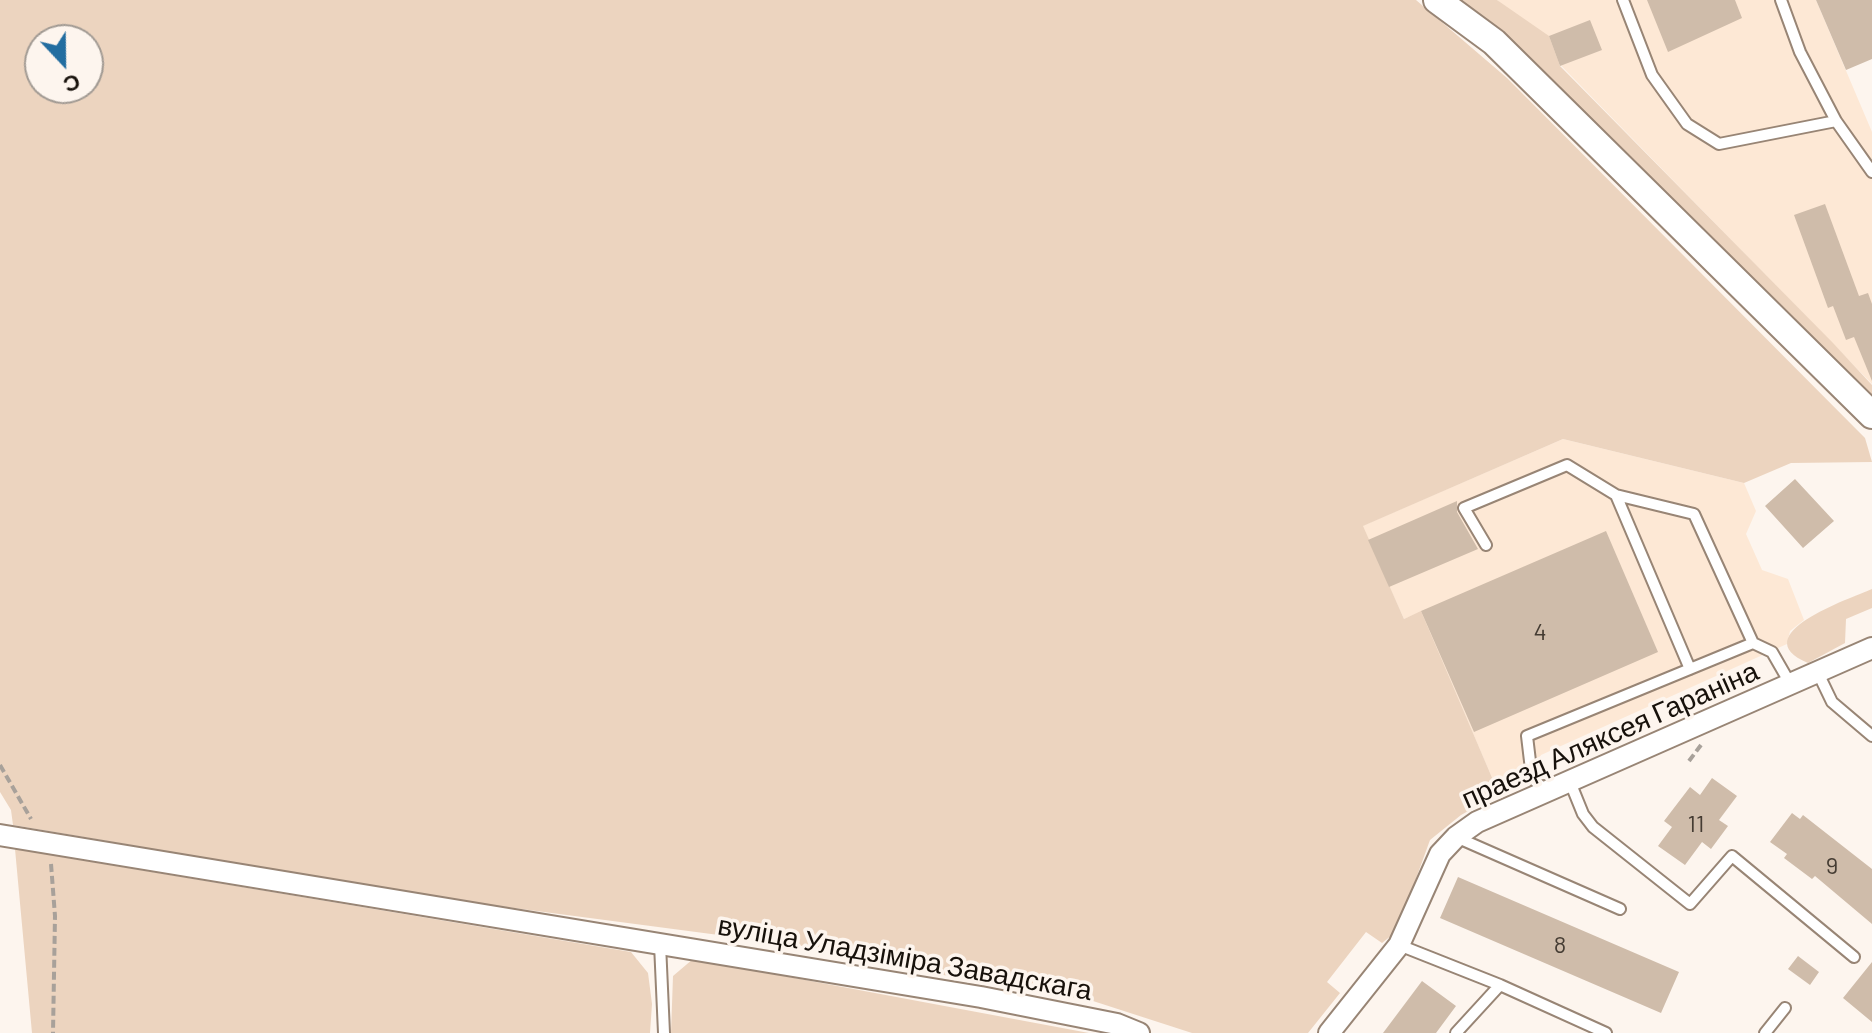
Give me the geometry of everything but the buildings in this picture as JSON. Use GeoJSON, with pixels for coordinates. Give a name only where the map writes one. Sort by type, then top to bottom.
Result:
{"type":"FeatureCollection","features":[{"type":"Feature","properties":{"kind":"street"},"geometry":{"type":"LineString","coordinates":[[1437,0],[1494,42],[1872,415]]}},
{"type":"Feature","properties":{"kind":"street","name":"праезд Аляксея Гараніна"},"geometry":{"type":"LineString","coordinates":[[1329,1033],[1399,945],[1440,854],[1477,822],[1872,648]]}},
{"type":"Feature","properties":{"kind":"street","name":"вуліца Уладзіміра Завадскага"},"geometry":{"type":"LineString","coordinates":[[0,835],[981,997],[1117,1024],[1139,1033]]}},
{"type":"Feature","properties":{"kind":"lane"},"geometry":{"type":"LineString","coordinates":[[1623,0],[1652,75],[1687,124],[1719,144],[1836,121]]}},
{"type":"Feature","properties":{"kind":"lane"},"geometry":{"type":"LineString","coordinates":[[1781,0],[1800,52],[1836,121],[1872,172]]}},
{"type":"Feature","properties":{"kind":"lane"},"geometry":{"type":"LineString","coordinates":[[1486,545],[1464,508],[1567,465],[1616,495],[1694,514],[1753,643],[1772,652],[1791,685]]}},
{"type":"Feature","properties":{"kind":"lane"},"geometry":{"type":"LineString","coordinates":[[1616,495],[1690,669]]}},
{"type":"Feature","properties":{"kind":"lane"},"geometry":{"type":"LineString","coordinates":[[1546,791],[1532,778],[1527,736],[1753,643]]}},
{"type":"Feature","properties":{"kind":"lane"},"geometry":{"type":"LineString","coordinates":[[1818,673],[1832,702],[1872,736]]}},
{"type":"Feature","properties":{"kind":"lane"},"geometry":{"type":"LineString","coordinates":[[1570,782],[1583,814],[1593,827],[1690,904],[1732,856],[1854,957]]}},
{"type":"Feature","properties":{"kind":"lane"},"geometry":{"type":"LineString","coordinates":[[1456,837],[1620,909]]}},
{"type":"Feature","properties":{"kind":"lane"},"geometry":{"type":"LineString","coordinates":[[660,944],[664,1033]]}},
{"type":"Feature","properties":{"kind":"lane"},"geometry":{"type":"LineString","coordinates":[[1399,945],[1500,985],[1606,1033]]}},
{"type":"Feature","properties":{"kind":"lane"},"geometry":{"type":"LineString","coordinates":[[1456,1033],[1500,985]]}},
{"type":"Feature","properties":{"kind":"lane"},"geometry":{"type":"LineString","coordinates":[[1765,1033],[1785,1008]]}},
{"type":"Feature","properties":{"kind":"path"},"geometry":{"type":"LineString","coordinates":[[0,765],[44,843],[53,871],[53,1033]]}},
{"type":"Feature","properties":{"kind":"shaded area"},"geometry":{"type":"Polygon","coordinates":[[[0,0],[1416,0],[1507,78],[1865,438],[1872,462],[1791,463],[1744,483],[1563,439],[1363,526],[1404,619],[1421,611],[1499,794],[1461,815],[1430,840],[1397,931],[1382,943],[1366,932],[1327,982],[1340,993],[1308,1033],[1192,1033],[1093,1001],[880,964],[810,947],[453,900],[13,825],[11,810],[0,792],[0,0]]]}},
{"type":"Feature","properties":{"kind":"shaded area"},"geometry":{"type":"Polygon","coordinates":[[[1460,0],[1497,0],[1549,36],[1560,66],[1833,343],[1872,385],[1872,397],[1485,20],[1460,0]]]}},
{"type":"Feature","properties":{"kind":"shaded area"},"geometry":{"type":"Polygon","coordinates":[[[1497,0],[1816,0],[1872,132],[1872,384],[1497,0]]]}},
{"type":"Feature","properties":{"kind":"shaded area"},"geometry":{"type":"Polygon","coordinates":[[[1563,439],[1744,483],[1756,511],[1746,534],[1762,570],[1788,579],[1804,620],[1790,631],[1787,644],[1541,755],[1536,764],[1537,775],[1499,794],[1421,612],[1404,619],[1362,526],[1563,439]]]}},
{"type":"Feature","properties":{"kind":"shaded area"},"geometry":{"type":"Polygon","coordinates":[[[1872,589],[1872,608],[1846,619],[1845,643],[1808,663],[1791,652],[1787,641],[1807,619],[1872,589]]]}},
{"type":"Feature","properties":{"kind":"shaded area"},"geometry":{"type":"Polygon","coordinates":[[[15,849],[631,952],[648,973],[652,1004],[650,1033],[32,1033],[15,849]]]}},
{"type":"Feature","properties":{"kind":"shaded area"},"geometry":{"type":"Polygon","coordinates":[[[693,959],[1089,1033],[671,1033],[673,976],[693,959]]]}}]}
